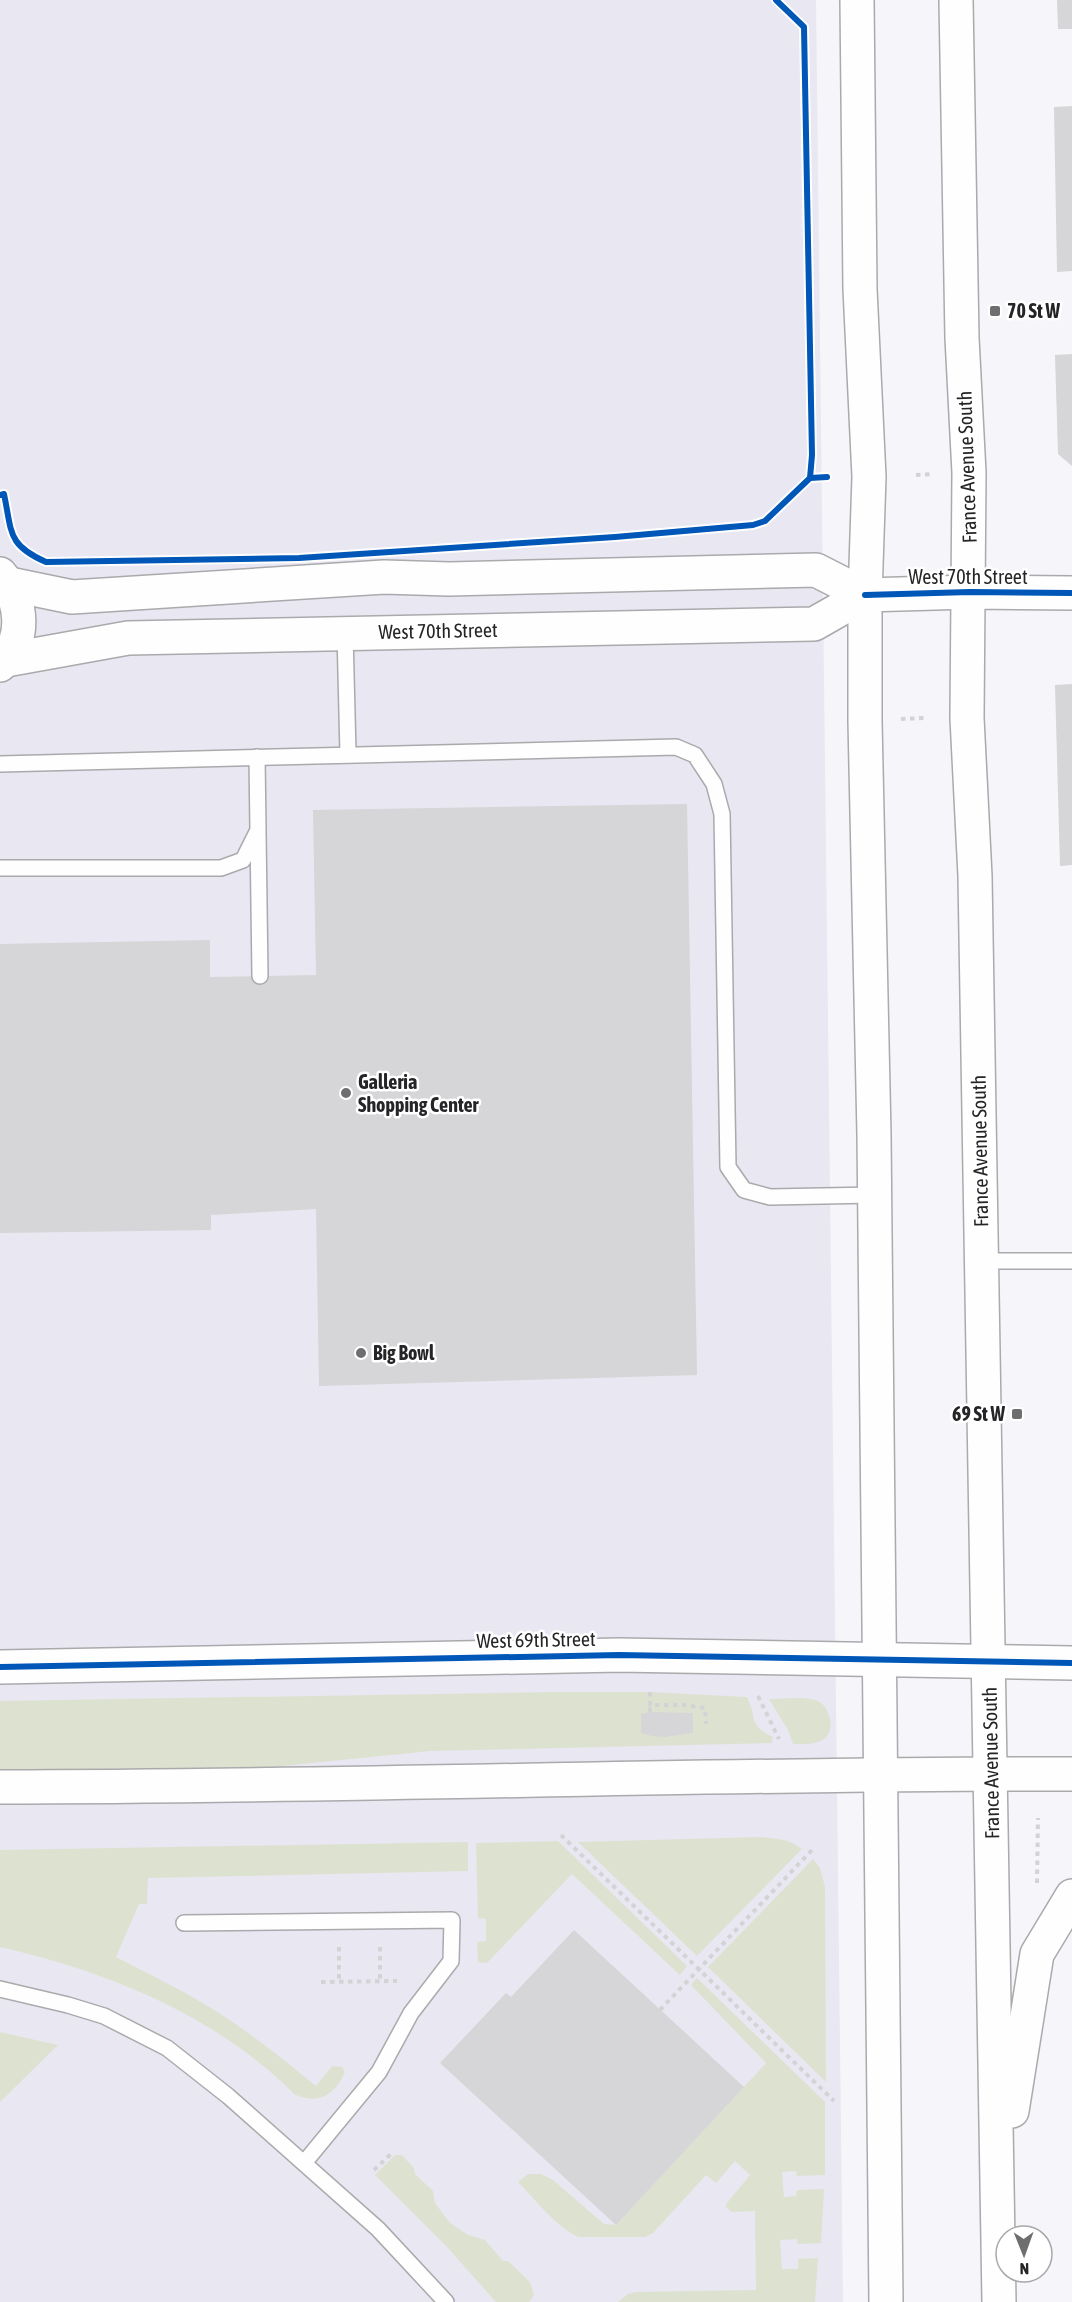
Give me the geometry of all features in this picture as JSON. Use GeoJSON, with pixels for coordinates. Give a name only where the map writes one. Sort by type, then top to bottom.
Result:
{"type":"FeatureCollection","features":[{"type":"Feature","properties":{"kind":"main road"},"geometry":{"type":"LineString","coordinates":[[856,0],[860,289],[869,477],[865,595],[865,721],[875,1195],[886,2302]]}},
{"type":"Feature","properties":{"kind":"main road","name":"France Avenue South"},"geometry":{"type":"LineString","coordinates":[[956,0],[962,338],[969,473],[968,718],[975,876],[999,2302]]}},
{"type":"Feature","properties":{"kind":"main road","name":"West 70th Street"},"geometry":{"type":"LineString","coordinates":[[4,579],[72,597],[384,578],[449,579],[816,570],[865,595]]}},
{"type":"Feature","properties":{"kind":"main road"},"geometry":{"type":"LineString","coordinates":[[3,662],[16,642],[20,623],[18,602],[4,579]]}},
{"type":"Feature","properties":{"kind":"main road","name":"West 70th Street"},"geometry":{"type":"LineString","coordinates":[[3,662],[128,638],[814,624],[865,595],[970,592],[1072,593]]}},
{"type":"Feature","properties":{"kind":"main road","name":"West 69th Street"},"geometry":{"type":"LineString","coordinates":[[0,1667],[619,1655],[1072,1663]]}},
{"type":"Feature","properties":{"kind":"main road"},"geometry":{"type":"LineString","coordinates":[[0,1787],[213,1787],[1072,1774]]}},
{"type":"Feature","properties":{"kind":"main road"},"geometry":{"type":"LineString","coordinates":[[999,2199],[1037,1954],[1072,1896]]}},
{"type":"Feature","properties":{"kind":"lane"},"geometry":{"type":"LineString","coordinates":[[345,633],[348,754]]}},
{"type":"Feature","properties":{"kind":"lane"},"geometry":{"type":"LineString","coordinates":[[0,764],[676,747],[695,755],[714,784],[722,814],[728,1167],[744,1190],[770,1197],[875,1195]]}},
{"type":"Feature","properties":{"kind":"lane"},"geometry":{"type":"LineString","coordinates":[[256,757],[260,976]]}},
{"type":"Feature","properties":{"kind":"lane"},"geometry":{"type":"LineString","coordinates":[[0,868],[221,868],[243,860],[258,830]]}},
{"type":"Feature","properties":{"kind":"lane"},"geometry":{"type":"LineString","coordinates":[[982,1261],[1072,1261]]}},
{"type":"Feature","properties":{"kind":"lane"},"geometry":{"type":"LineString","coordinates":[[184,1923],[452,1920],[451,1961],[411,2013],[379,2072],[304,2163]]}},
{"type":"Feature","properties":{"kind":"lane"},"geometry":{"type":"LineString","coordinates":[[0,1989],[104,2016],[167,2048],[228,2096],[378,2229],[446,2302]]}},
{"type":"Feature","properties":{"kind":"path"},"geometry":{"type":"LineString","coordinates":[[916,475],[938,474]]}},
{"type":"Feature","properties":{"kind":"path"},"geometry":{"type":"LineString","coordinates":[[900,719],[924,718]]}},
{"type":"Feature","properties":{"kind":"path"},"geometry":{"type":"LineString","coordinates":[[650,1692],[650,1712]]}},
{"type":"Feature","properties":{"kind":"path"},"geometry":{"type":"LineString","coordinates":[[758,1696],[781,1743]]}},
{"type":"Feature","properties":{"kind":"path"},"geometry":{"type":"LineString","coordinates":[[650,1705],[684,1705],[705,1708],[706,1724]]}},
{"type":"Feature","properties":{"kind":"path"},"geometry":{"type":"LineString","coordinates":[[1037,1891],[1038,1818]]}},
{"type":"Feature","properties":{"kind":"path"},"geometry":{"type":"LineString","coordinates":[[561,1835],[834,2101]]}},
{"type":"Feature","properties":{"kind":"path"},"geometry":{"type":"LineString","coordinates":[[660,2010],[813,1849]]}},
{"type":"Feature","properties":{"kind":"path"},"geometry":{"type":"LineString","coordinates":[[339,1921],[339,1982]]}},
{"type":"Feature","properties":{"kind":"path"},"geometry":{"type":"LineString","coordinates":[[380,1921],[380,1982]]}},
{"type":"Feature","properties":{"kind":"path"},"geometry":{"type":"LineString","coordinates":[[321,1982],[397,1982]]}},
{"type":"Feature","properties":{"kind":"path"},"geometry":{"type":"LineString","coordinates":[[374,2170],[393,2152]]}},
{"type":"Feature","properties":{"kind":"shaded area"},"geometry":{"type":"Polygon","coordinates":[[[0,0],[816,0],[843,2302],[0,2302],[0,0]]]}},
{"type":"Feature","properties":{"kind":"green space"},"geometry":{"type":"Polygon","coordinates":[[[650,1692],[747,1697],[756,1724],[773,1737],[772,1743],[431,1751],[221,1772],[0,1773],[0,1701],[650,1692]]]}},
{"type":"Feature","properties":{"kind":"green space"},"geometry":{"type":"Polygon","coordinates":[[[804,1698],[820,1702],[830,1717],[828,1735],[817,1742],[793,1744],[788,1730],[769,1699],[804,1698]]]}},
{"type":"Feature","properties":{"kind":"green space"},"geometry":{"type":"Polygon","coordinates":[[[759,1837],[787,1841],[802,1849],[697,1956],[578,1842],[759,1837]]]}},
{"type":"Feature","properties":{"kind":"green space"},"geometry":{"type":"Polygon","coordinates":[[[558,1841],[687,1966],[680,1975],[572,1874],[487,1963],[478,1962],[477,1942],[486,1941],[486,1919],[478,1918],[476,1843],[558,1841]]]}},
{"type":"Feature","properties":{"kind":"green space"},"geometry":{"type":"Polygon","coordinates":[[[468,1842],[468,1871],[148,1878],[147,1904],[139,1904],[116,1957],[219,2013],[316,2086],[332,2066],[342,2067],[345,2072],[336,2087],[318,2098],[310,2099],[294,2094],[230,2041],[158,2000],[80,1969],[0,1947],[0,1850],[468,1842]]]}},
{"type":"Feature","properties":{"kind":"green space"},"geometry":{"type":"Polygon","coordinates":[[[813,1859],[820,1868],[825,1887],[826,2082],[708,1967],[813,1859]]]}},
{"type":"Feature","properties":{"kind":"green space"},"geometry":{"type":"Polygon","coordinates":[[[697,1978],[825,2102],[825,2175],[797,2176],[796,2171],[782,2172],[784,2197],[796,2196],[797,2190],[824,2189],[821,2243],[798,2244],[797,2239],[780,2240],[782,2269],[798,2269],[798,2259],[818,2258],[815,2302],[618,2302],[628,2294],[636,2292],[756,2290],[755,2211],[732,2212],[726,2207],[750,2175],[735,2161],[716,2183],[706,2175],[653,2233],[645,2237],[578,2237],[553,2219],[518,2182],[528,2174],[541,2174],[553,2180],[604,2224],[616,2225],[766,2063],[691,1985],[697,1978]]]}},
{"type":"Feature","properties":{"kind":"green space"},"geometry":{"type":"Polygon","coordinates":[[[0,2032],[58,2045],[0,2102],[0,2032]]]}},
{"type":"Feature","properties":{"kind":"green space"},"geometry":{"type":"Polygon","coordinates":[[[395,2155],[402,2155],[414,2168],[415,2174],[433,2191],[435,2203],[450,2223],[468,2235],[485,2240],[503,2261],[508,2261],[530,2282],[534,2295],[529,2302],[496,2302],[447,2247],[375,2175],[395,2155]]]}},
{"type":"Feature","properties":{"kind":"building"},"geometry":{"type":"Polygon","coordinates":[[[1057,0],[1072,0],[1072,29],[1058,29],[1057,0]]]}},
{"type":"Feature","properties":{"kind":"building"},"geometry":{"type":"Polygon","coordinates":[[[1072,106],[1072,271],[1057,272],[1054,107],[1072,106]]]}},
{"type":"Feature","properties":{"kind":"building"},"geometry":{"type":"Polygon","coordinates":[[[1072,354],[1072,466],[1058,454],[1055,355],[1072,354]]]}},
{"type":"Feature","properties":{"kind":"building"},"geometry":{"type":"Polygon","coordinates":[[[1072,684],[1072,865],[1060,866],[1055,685],[1072,684]]]}},
{"type":"Feature","properties":{"kind":"building","name":"Galleria Shopping Center"},"geometry":{"type":"Polygon","coordinates":[[[687,804],[697,1375],[319,1386],[316,1209],[211,1215],[211,1230],[0,1233],[0,944],[210,940],[210,977],[316,975],[313,810],[687,804]]]}},
{"type":"Feature","properties":{"kind":"building"},"geometry":{"type":"Polygon","coordinates":[[[650,1712],[693,1713],[693,1733],[664,1737],[641,1733],[641,1714],[650,1712]]]}},
{"type":"Feature","properties":{"kind":"building"},"geometry":{"type":"Polygon","coordinates":[[[574,1930],[744,2087],[616,2225],[440,2063],[506,1993],[511,1997],[574,1930]]]}},
{"type":"Feature","properties":{"kind":"cycle path"},"geometry":{"type":"LineString","coordinates":[[776,0],[804,27],[812,455],[810,478]]}},
{"type":"Feature","properties":{"kind":"cycle path"},"geometry":{"type":"LineString","coordinates":[[0,495],[4,494],[13,536],[24,550],[46,562],[299,558],[615,537],[753,525],[765,521],[810,478],[827,477]]}},
{"type":"Feature","properties":{"kind":"cycle path"},"geometry":{"type":"LineString","coordinates":[[865,595],[970,592],[1072,593]]}},
{"type":"Feature","properties":{"kind":"cycle path"},"geometry":{"type":"LineString","coordinates":[[0,1667],[619,1655],[1072,1663]]}},
{"type":"Feature","properties":{"kind":"place","name":"70 St W"},"geometry":{"type":"Point","coordinates":[995,311]}},
{"type":"Feature","properties":{"kind":"place","name":"Galleria Shopping Center"},"geometry":{"type":"Point","coordinates":[346,1093]}},
{"type":"Feature","properties":{"kind":"place","name":"Big Bowl"},"geometry":{"type":"Point","coordinates":[361,1353]}},
{"type":"Feature","properties":{"kind":"place","name":"69 St W"},"geometry":{"type":"Point","coordinates":[1017,1414]}}]}
